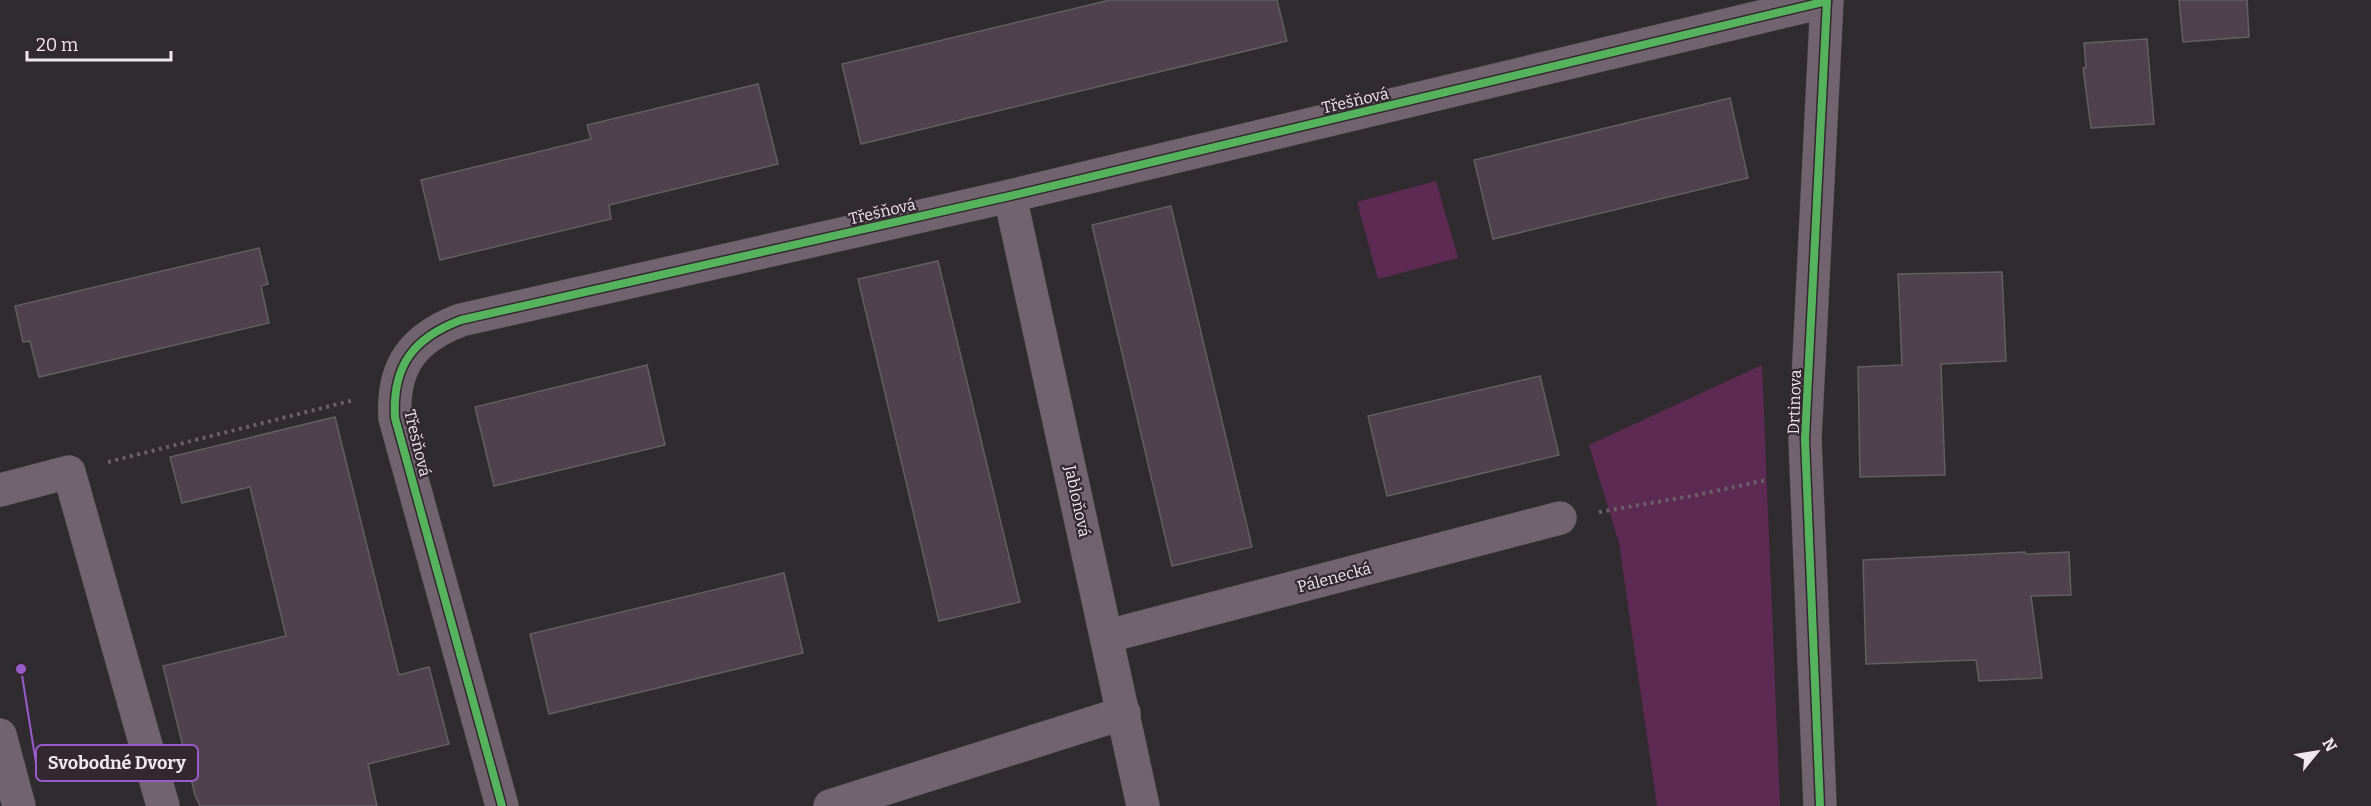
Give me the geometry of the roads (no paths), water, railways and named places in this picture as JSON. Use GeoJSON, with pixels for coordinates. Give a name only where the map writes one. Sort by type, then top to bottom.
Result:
{"type":"FeatureCollection","features":[{"type":"Feature","properties":{"kind":"street","name":"Třešňová"},"geometry":{"type":"LineString","coordinates":[[502,806],[395,418],[396,389],[402,368],[416,345],[439,328],[461,320],[1010,196],[1827,1]]}},
{"type":"Feature","properties":{"kind":"street","name":"Drtinova"},"geometry":{"type":"LineString","coordinates":[[1820,806],[1805,439],[1827,1]]}},
{"type":"Feature","properties":{"kind":"street","name":"Jabloňová"},"geometry":{"type":"LineString","coordinates":[[1010,196],[1108,636],[1143,806]]}},
{"type":"Feature","properties":{"kind":"street"},"geometry":{"type":"LineString","coordinates":[[0,489],[69,472],[163,806]]}},
{"type":"Feature","properties":{"kind":"street","name":"Pálenecká"},"geometry":{"type":"LineString","coordinates":[[1108,636],[1560,518]]}},
{"type":"Feature","properties":{"kind":"street"},"geometry":{"type":"LineString","coordinates":[[830,806],[1124,713]]}},
{"type":"Feature","properties":{"kind":"street"},"geometry":{"type":"LineString","coordinates":[[0,735],[19,806]]}},
{"type":"Feature","properties":{"kind":"place","name":"Svobodné Dvory"},"geometry":{"type":"Point","coordinates":[21,669]}}]}
